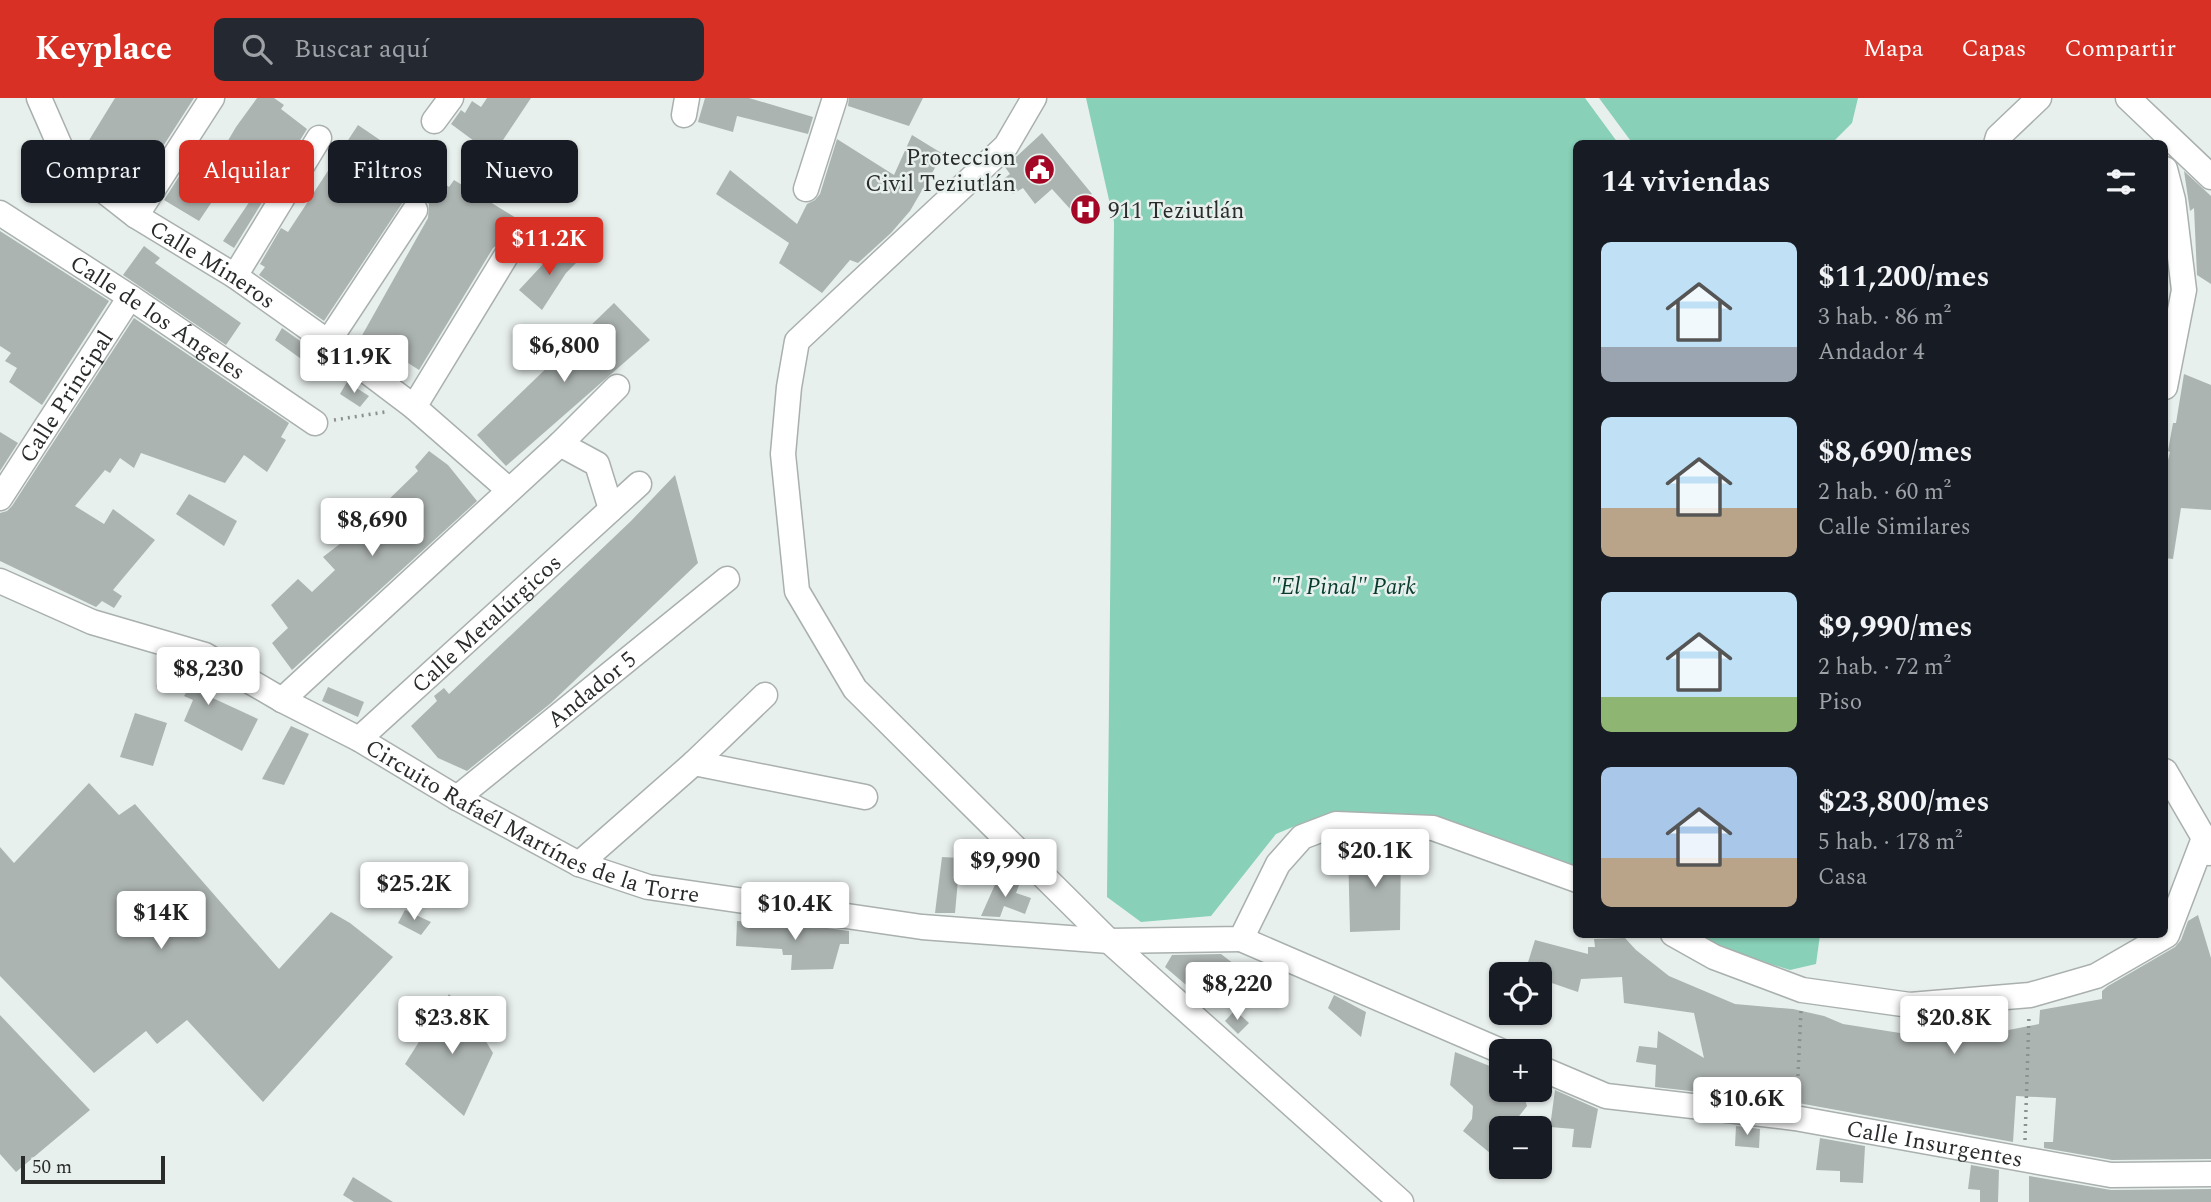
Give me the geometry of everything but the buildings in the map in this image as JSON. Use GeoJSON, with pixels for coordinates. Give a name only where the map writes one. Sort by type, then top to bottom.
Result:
{"type":"FeatureCollection","features":[{"type":"Feature","properties":{"kind":"street","name":"Calle Mineros"},"geometry":{"type":"LineString","coordinates":[[39,98],[67,162],[136,216],[235,276],[328,342],[414,407],[509,490]]}},
{"type":"Feature","properties":{"kind":"street"},"geometry":{"type":"LineString","coordinates":[[136,216],[212,98]]}},
{"type":"Feature","properties":{"kind":"street"},"geometry":{"type":"LineString","coordinates":[[434,121],[451,98]]}},
{"type":"Feature","properties":{"kind":"street"},"geometry":{"type":"LineString","coordinates":[[806,189],[835,98]]}},
{"type":"Feature","properties":{"kind":"street"},"geometry":{"type":"LineString","coordinates":[[1034,98],[1006,146],[797,341],[789,387],[783,454],[797,591],[855,689],[1109,941],[1401,1202]]}},
{"type":"Feature","properties":{"kind":"street"},"geometry":{"type":"LineString","coordinates":[[1997,140],[2039,98]]}},
{"type":"Feature","properties":{"kind":"street"},"geometry":{"type":"LineString","coordinates":[[2128,98],[2155,132]]}},
{"type":"Feature","properties":{"kind":"street"},"geometry":{"type":"LineString","coordinates":[[235,276],[319,138]]}},
{"type":"Feature","properties":{"kind":"street"},"geometry":{"type":"LineString","coordinates":[[2168,142],[2211,177]]}},
{"type":"Feature","properties":{"kind":"street"},"geometry":{"type":"LineString","coordinates":[[2168,181],[2173,200],[2184,290],[2168,372]]}},
{"type":"Feature","properties":{"kind":"street"},"geometry":{"type":"LineString","coordinates":[[328,342],[415,210]]}},
{"type":"Feature","properties":{"kind":"street","name":"Calle de los Ángeles"},"geometry":{"type":"LineString","coordinates":[[0,214],[130,297],[315,423]]}},
{"type":"Feature","properties":{"kind":"street"},"geometry":{"type":"LineString","coordinates":[[414,407],[506,256]]}},
{"type":"Feature","properties":{"kind":"street","name":"Calle Principal"},"geometry":{"type":"LineString","coordinates":[[0,498],[130,297]]}},
{"type":"Feature","properties":{"kind":"street"},"geometry":{"type":"LineString","coordinates":[[282,701],[560,444],[617,387]]}},
{"type":"Feature","properties":{"kind":"street"},"geometry":{"type":"LineString","coordinates":[[560,444],[597,464],[611,509]]}},
{"type":"Feature","properties":{"kind":"street","name":"Calle Metalúrgicos"},"geometry":{"type":"LineString","coordinates":[[359,739],[639,484]]}},
{"type":"Feature","properties":{"kind":"street","name":"Andador 5"},"geometry":{"type":"LineString","coordinates":[[457,798],[727,579]]}},
{"type":"Feature","properties":{"kind":"street","name":"Circuito Rafaél Martínes de la Torre"},"geometry":{"type":"LineString","coordinates":[[0,581],[92,622],[205,656],[282,701],[359,739],[457,798],[579,864],[648,887],[894,923],[1109,941],[1241,939]]}},
{"type":"Feature","properties":{"kind":"street"},"geometry":{"type":"LineString","coordinates":[[579,864],[694,763],[765,695]]}},
{"type":"Feature","properties":{"kind":"street"},"geometry":{"type":"LineString","coordinates":[[694,763],[865,797]]}},
{"type":"Feature","properties":{"kind":"street"},"geometry":{"type":"LineString","coordinates":[[2168,776],[2207,848],[2168,932]]}},
{"type":"Feature","properties":{"kind":"street"},"geometry":{"type":"LineString","coordinates":[[1489,1046],[1241,939],[1278,864],[1302,837],[1336,824],[1433,828],[1573,879]]}},
{"type":"Feature","properties":{"kind":"street"},"geometry":{"type":"LineString","coordinates":[[1680,938],[1714,957],[1802,990],[1910,1005],[2030,995],[2096,976],[2160,938]]}},
{"type":"Feature","properties":{"kind":"street","name":"Calle Insurgentes"},"geometry":{"type":"LineString","coordinates":[[1552,1073],[1606,1096],[1796,1118],[2110,1175],[2211,1174]]}},
{"type":"Feature","properties":{"kind":"path"},"geometry":{"type":"LineString","coordinates":[[315,423],[414,407]]}},
{"type":"Feature","properties":{"kind":"path"},"geometry":{"type":"LineString","coordinates":[[1796,1118],[1802,990]]}},
{"type":"Feature","properties":{"kind":"path"},"geometry":{"type":"LineString","coordinates":[[2025,1158],[2030,995]]}},
{"type":"Feature","properties":{"kind":"green space","name":"\"El Pinal\" Park"},"geometry":{"type":"Polygon","coordinates":[[[1086,98],[1585,98],[1616,140],[1573,140],[1573,869],[1406,818],[1307,821],[1276,834],[1211,916],[1141,922],[1107,897],[1114,222],[1086,98]]]}},
{"type":"Feature","properties":{"kind":"green space"},"geometry":{"type":"Polygon","coordinates":[[[1599,98],[1858,98],[1852,123],[1835,140],[1630,140],[1599,98]]]}},
{"type":"Feature","properties":{"kind":"green space"},"geometry":{"type":"Polygon","coordinates":[[[1700,938],[1820,938],[1816,964],[1790,970],[1716,947],[1700,938]]]}},
{"type":"Feature","properties":{"kind":"place","name":"Proteccion Civil Teziutlán"},"geometry":{"type":"Point","coordinates":[1039,170]}},
{"type":"Feature","properties":{"kind":"place","name":"911 Teziutlán"},"geometry":{"type":"Point","coordinates":[1085,210]}}]}
